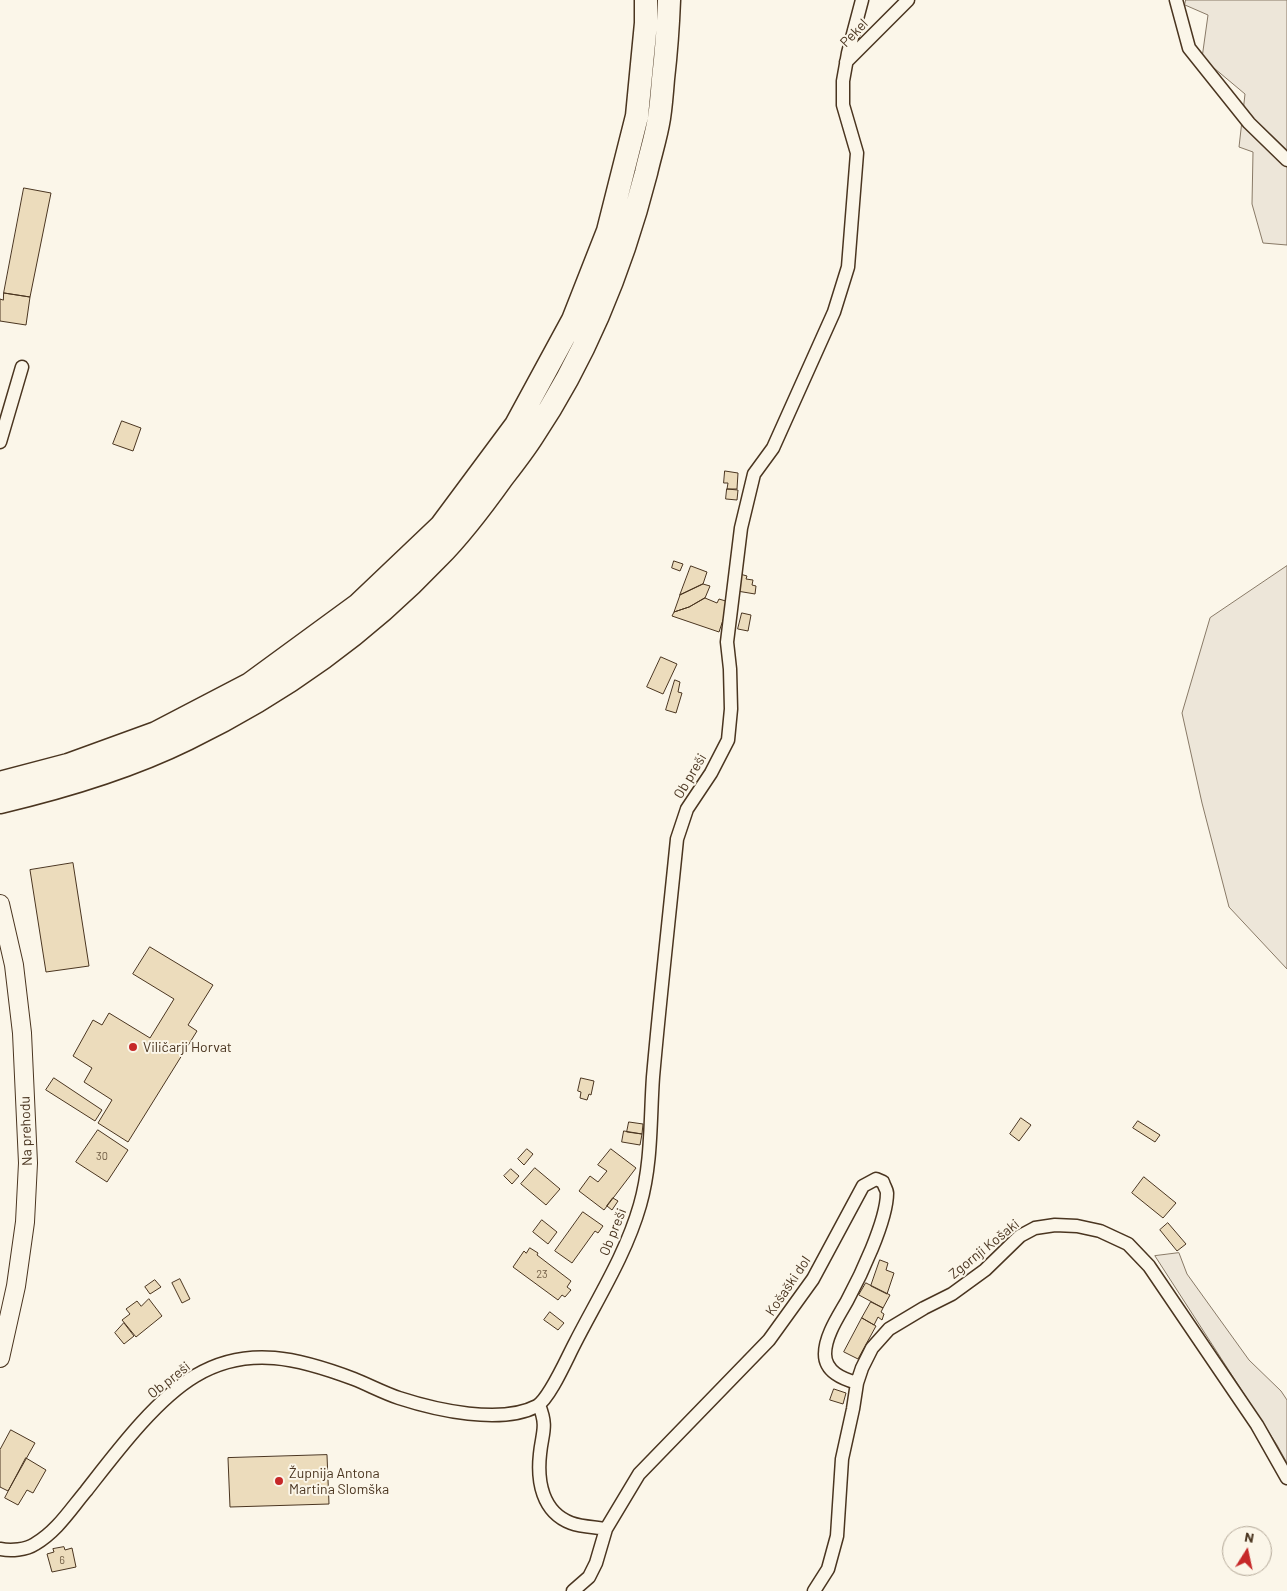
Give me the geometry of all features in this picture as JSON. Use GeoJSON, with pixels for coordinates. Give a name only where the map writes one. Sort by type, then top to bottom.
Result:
{"type":"FeatureCollection","features":[{"type":"Feature","properties":{"kind":"highway"},"geometry":{"type":"LineString","coordinates":[[0,783],[68,766],[156,733],[250,684],[358,605],[441,526],[516,425],[573,320],[608,231],[637,116],[646,23],[646,0]]}},
{"type":"Feature","properties":{"kind":"highway"},"geometry":{"type":"LineString","coordinates":[[0,802],[46,792],[106,772],[186,739],[258,701],[316,663],[378,615],[438,558],[483,504],[532,437],[571,372],[593,329],[614,277],[635,216],[659,119],[669,0]]}},
{"type":"Feature","properties":{"kind":"street","name":"Pekel"},"geometry":{"type":"LineString","coordinates":[[846,62],[862,0]]}},
{"type":"Feature","properties":{"kind":"street","name":"Pekel"},"geometry":{"type":"LineString","coordinates":[[846,62],[908,0]]}},
{"type":"Feature","properties":{"kind":"street"},"geometry":{"type":"LineString","coordinates":[[1176,0],[1189,48],[1249,123],[1287,160]]}},
{"type":"Feature","properties":{"kind":"street","name":"Ob preši"},"geometry":{"type":"LineString","coordinates":[[0,1550],[9,1551],[33,1546],[56,1529],[129,1438],[166,1398],[196,1376],[226,1362],[252,1357],[278,1357],[304,1362],[354,1379],[398,1398],[459,1412],[490,1415],[518,1413],[539,1405],[545,1399],[557,1378],[622,1254],[634,1224],[646,1183],[652,1126],[654,1071],[677,839],[687,809],[712,773],[728,740],[731,699],[727,642],[741,528],[754,474],[773,448],[834,312],[848,267],[857,153],[843,105],[843,81],[846,62]]}},
{"type":"Feature","properties":{"kind":"street"},"geometry":{"type":"LineString","coordinates":[[0,442],[22,368]]}},
{"type":"Feature","properties":{"kind":"street","name":"Na prehodu"},"geometry":{"type":"LineString","coordinates":[[0,904],[14,965],[22,1034],[28,1164],[24,1222],[16,1286],[0,1358]]}},
{"type":"Feature","properties":{"kind":"street","name":"Košaški dol"},"geometry":{"type":"LineString","coordinates":[[573,1591],[590,1577],[606,1528],[639,1474],[769,1340],[813,1279],[864,1186],[876,1179],[883,1182],[887,1192],[883,1214],[872,1248],[856,1284],[829,1333],[824,1356],[830,1370],[843,1379],[857,1383]]}},
{"type":"Feature","properties":{"kind":"street","name":"Zgornji Košaki"},"geometry":{"type":"LineString","coordinates":[[814,1591],[828,1569],[838,1536],[842,1459],[854,1409],[857,1383],[872,1348],[889,1330],[924,1308],[952,1294],[985,1270],[1020,1236],[1035,1228],[1055,1225],[1077,1226],[1100,1231],[1128,1244],[1150,1266],[1257,1425],[1287,1478]]}},
{"type":"Feature","properties":{"kind":"street"},"geometry":{"type":"LineString","coordinates":[[539,1405],[545,1418],[539,1472],[541,1488],[546,1502],[557,1514],[571,1523],[606,1528]]}},
{"type":"Feature","properties":{"kind":"shaded area"},"geometry":{"type":"Polygon","coordinates":[[[1186,0],[1287,0],[1287,245],[1263,243],[1252,204],[1253,152],[1239,147],[1245,94],[1202,58],[1208,15],[1185,5],[1186,0]]]}},
{"type":"Feature","properties":{"kind":"shaded area"},"geometry":{"type":"Polygon","coordinates":[[[1287,566],[1287,969],[1229,907],[1202,803],[1182,713],[1210,618],[1287,566]]]}},
{"type":"Feature","properties":{"kind":"shaded area"},"geometry":{"type":"Polygon","coordinates":[[[1179,1253],[1187,1274],[1249,1360],[1281,1391],[1287,1400],[1287,1463],[1155,1256],[1179,1253]]]}},
{"type":"Feature","properties":{"kind":"building"},"geometry":{"type":"Polygon","coordinates":[[[24,188],[51,193],[30,297],[4,293],[24,188]]]}},
{"type":"Feature","properties":{"kind":"building"},"geometry":{"type":"Polygon","coordinates":[[[4,293],[30,297],[26,325],[0,321],[0,299],[3,300],[4,293]]]}},
{"type":"Feature","properties":{"kind":"building"},"geometry":{"type":"Polygon","coordinates":[[[122,421],[141,428],[133,451],[113,444],[122,421]]]}},
{"type":"Feature","properties":{"kind":"building"},"geometry":{"type":"Polygon","coordinates":[[[725,471],[738,473],[737,489],[727,489],[728,483],[724,483],[725,471]]]}},
{"type":"Feature","properties":{"kind":"building"},"geometry":{"type":"Polygon","coordinates":[[[727,489],[738,490],[737,500],[726,499],[727,489]]]}},
{"type":"Feature","properties":{"kind":"building"},"geometry":{"type":"Polygon","coordinates":[[[674,561],[683,564],[680,571],[672,568],[674,561]]]}},
{"type":"Feature","properties":{"kind":"building"},"geometry":{"type":"Polygon","coordinates":[[[691,566],[707,572],[703,584],[680,595],[691,566]]]}},
{"type":"Feature","properties":{"kind":"building"},"geometry":{"type":"Polygon","coordinates":[[[740,574],[747,576],[746,579],[753,580],[752,585],[756,586],[755,594],[737,591],[740,574]]]}},
{"type":"Feature","properties":{"kind":"building"},"geometry":{"type":"Polygon","coordinates":[[[703,584],[710,586],[705,598],[689,607],[674,612],[680,595],[703,584]]]}},
{"type":"Feature","properties":{"kind":"building"},"geometry":{"type":"Polygon","coordinates":[[[705,598],[717,603],[719,599],[729,602],[719,632],[672,616],[674,612],[689,607],[705,598]]]}},
{"type":"Feature","properties":{"kind":"building"},"geometry":{"type":"Polygon","coordinates":[[[742,613],[751,615],[748,631],[738,629],[742,613]]]}},
{"type":"Feature","properties":{"kind":"building"},"geometry":{"type":"Polygon","coordinates":[[[661,657],[677,664],[663,694],[647,687],[661,657]]]}},
{"type":"Feature","properties":{"kind":"building"},"geometry":{"type":"Polygon","coordinates":[[[675,680],[680,682],[678,692],[682,693],[676,713],[666,710],[675,680]]]}},
{"type":"Feature","properties":{"kind":"building"},"geometry":{"type":"Polygon","coordinates":[[[73,863],[89,966],[46,972],[30,870],[73,863]]]}},
{"type":"Feature","properties":{"kind":"building","name":"Viličarji Horvat"},"geometry":{"type":"Polygon","coordinates":[[[150,947],[213,985],[188,1025],[197,1031],[128,1142],[98,1123],[112,1100],[84,1082],[92,1068],[73,1056],[93,1020],[102,1025],[109,1013],[150,1038],[174,999],[133,974],[150,947]]]}},
{"type":"Feature","properties":{"kind":"building"},"geometry":{"type":"Polygon","coordinates":[[[54,1078],[102,1110],[95,1121],[46,1090],[54,1078]]]}},
{"type":"Feature","properties":{"kind":"building"},"geometry":{"type":"Polygon","coordinates":[[[581,1078],[594,1081],[591,1095],[589,1094],[587,1100],[580,1098],[581,1092],[578,1091],[581,1078]]]}},
{"type":"Feature","properties":{"kind":"building"},"geometry":{"type":"Polygon","coordinates":[[[1021,1118],[1031,1125],[1019,1141],[1010,1134],[1021,1118]]]}},
{"type":"Feature","properties":{"kind":"building"},"geometry":{"type":"Polygon","coordinates":[[[1138,1121],[1160,1135],[1155,1142],[1133,1128],[1138,1121]]]}},
{"type":"Feature","properties":{"kind":"building"},"geometry":{"type":"Polygon","coordinates":[[[629,1122],[643,1124],[642,1134],[627,1132],[629,1122]]]}},
{"type":"Feature","properties":{"kind":"building"},"geometry":{"type":"Polygon","coordinates":[[[98,1130],[128,1150],[107,1182],[76,1162],[98,1130]]]}},
{"type":"Feature","properties":{"kind":"building"},"geometry":{"type":"Polygon","coordinates":[[[624,1131],[642,1134],[640,1145],[622,1142],[624,1131]]]}},
{"type":"Feature","properties":{"kind":"building"},"geometry":{"type":"Polygon","coordinates":[[[527,1149],[533,1154],[524,1165],[518,1159],[527,1149]]]}},
{"type":"Feature","properties":{"kind":"building"},"geometry":{"type":"Polygon","coordinates":[[[611,1149],[636,1168],[604,1210],[579,1191],[590,1176],[598,1182],[607,1171],[598,1165],[611,1149]]]}},
{"type":"Feature","properties":{"kind":"building"},"geometry":{"type":"Polygon","coordinates":[[[535,1168],[560,1189],[546,1205],[521,1184],[535,1168]]]}},
{"type":"Feature","properties":{"kind":"building"},"geometry":{"type":"Polygon","coordinates":[[[511,1169],[519,1176],[512,1184],[504,1176],[511,1169]]]}},
{"type":"Feature","properties":{"kind":"building"},"geometry":{"type":"Polygon","coordinates":[[[1144,1177],[1176,1203],[1163,1218],[1132,1193],[1144,1177]]]}},
{"type":"Feature","properties":{"kind":"building"},"geometry":{"type":"Polygon","coordinates":[[[613,1198],[618,1201],[612,1210],[607,1206],[613,1198]]]}},
{"type":"Feature","properties":{"kind":"building"},"geometry":{"type":"Polygon","coordinates":[[[583,1212],[603,1226],[598,1233],[595,1231],[572,1263],[555,1251],[583,1212]]]}},
{"type":"Feature","properties":{"kind":"building"},"geometry":{"type":"Polygon","coordinates":[[[542,1220],[557,1232],[548,1244],[533,1232],[542,1220]]]}},
{"type":"Feature","properties":{"kind":"building"},"geometry":{"type":"Polygon","coordinates":[[[1168,1223],[1186,1244],[1177,1251],[1160,1230],[1168,1223]]]}},
{"type":"Feature","properties":{"kind":"building"},"geometry":{"type":"Polygon","coordinates":[[[530,1248],[571,1281],[567,1287],[571,1290],[565,1297],[562,1295],[558,1300],[513,1267],[524,1251],[526,1253],[530,1248]]]}},
{"type":"Feature","properties":{"kind":"building"},"geometry":{"type":"Polygon","coordinates":[[[880,1260],[888,1263],[886,1270],[894,1273],[887,1294],[871,1286],[880,1260]]]}},
{"type":"Feature","properties":{"kind":"building"},"geometry":{"type":"Polygon","coordinates":[[[180,1279],[190,1299],[182,1303],[172,1283],[180,1279]]]}},
{"type":"Feature","properties":{"kind":"building"},"geometry":{"type":"Polygon","coordinates":[[[155,1280],[161,1287],[150,1294],[145,1287],[155,1280]]]}},
{"type":"Feature","properties":{"kind":"building"},"geometry":{"type":"Polygon","coordinates":[[[866,1283],[890,1295],[883,1308],[859,1295],[866,1283]]]}},
{"type":"Feature","properties":{"kind":"building"},"geometry":{"type":"Polygon","coordinates":[[[149,1299],[162,1316],[136,1337],[122,1320],[130,1314],[126,1309],[137,1301],[141,1306],[149,1299]]]}},
{"type":"Feature","properties":{"kind":"building"},"geometry":{"type":"Polygon","coordinates":[[[871,1302],[883,1308],[881,1312],[884,1314],[882,1320],[878,1317],[874,1325],[862,1318],[871,1302]]]}},
{"type":"Feature","properties":{"kind":"building"},"geometry":{"type":"Polygon","coordinates":[[[550,1312],[564,1323],[558,1330],[544,1320],[550,1312]]]}},
{"type":"Feature","properties":{"kind":"building"},"geometry":{"type":"Polygon","coordinates":[[[862,1318],[876,1326],[858,1359],[844,1352],[862,1318]]]}},
{"type":"Feature","properties":{"kind":"building"},"geometry":{"type":"Polygon","coordinates":[[[124,1323],[134,1336],[124,1344],[115,1333],[124,1323]]]}},
{"type":"Feature","properties":{"kind":"building"},"geometry":{"type":"Polygon","coordinates":[[[834,1389],[846,1393],[843,1404],[830,1400],[834,1389]]]}},
{"type":"Feature","properties":{"kind":"building"},"geometry":{"type":"Polygon","coordinates":[[[11,1430],[35,1443],[8,1491],[0,1487],[0,1450],[11,1430]]]}},
{"type":"Feature","properties":{"kind":"building","name":"Župnija Antona Martina Slomška"},"geometry":{"type":"Polygon","coordinates":[[[327,1455],[329,1504],[230,1507],[228,1458],[327,1455]]]}},
{"type":"Feature","properties":{"kind":"building"},"geometry":{"type":"Polygon","coordinates":[[[26,1458],[46,1470],[33,1493],[27,1490],[18,1505],[5,1498],[26,1458]]]}},
{"type":"Feature","properties":{"kind":"building"},"geometry":{"type":"Polygon","coordinates":[[[64,1547],[65,1550],[72,1548],[76,1567],[52,1572],[47,1554],[54,1552],[53,1549],[64,1547]]]}},
{"type":"Feature","properties":{"kind":"place","name":"Viličarji Horvat"},"geometry":{"type":"Point","coordinates":[133,1047]}},
{"type":"Feature","properties":{"kind":"place","name":"Župnija Antona Martina Slomška"},"geometry":{"type":"Point","coordinates":[279,1481]}}]}
